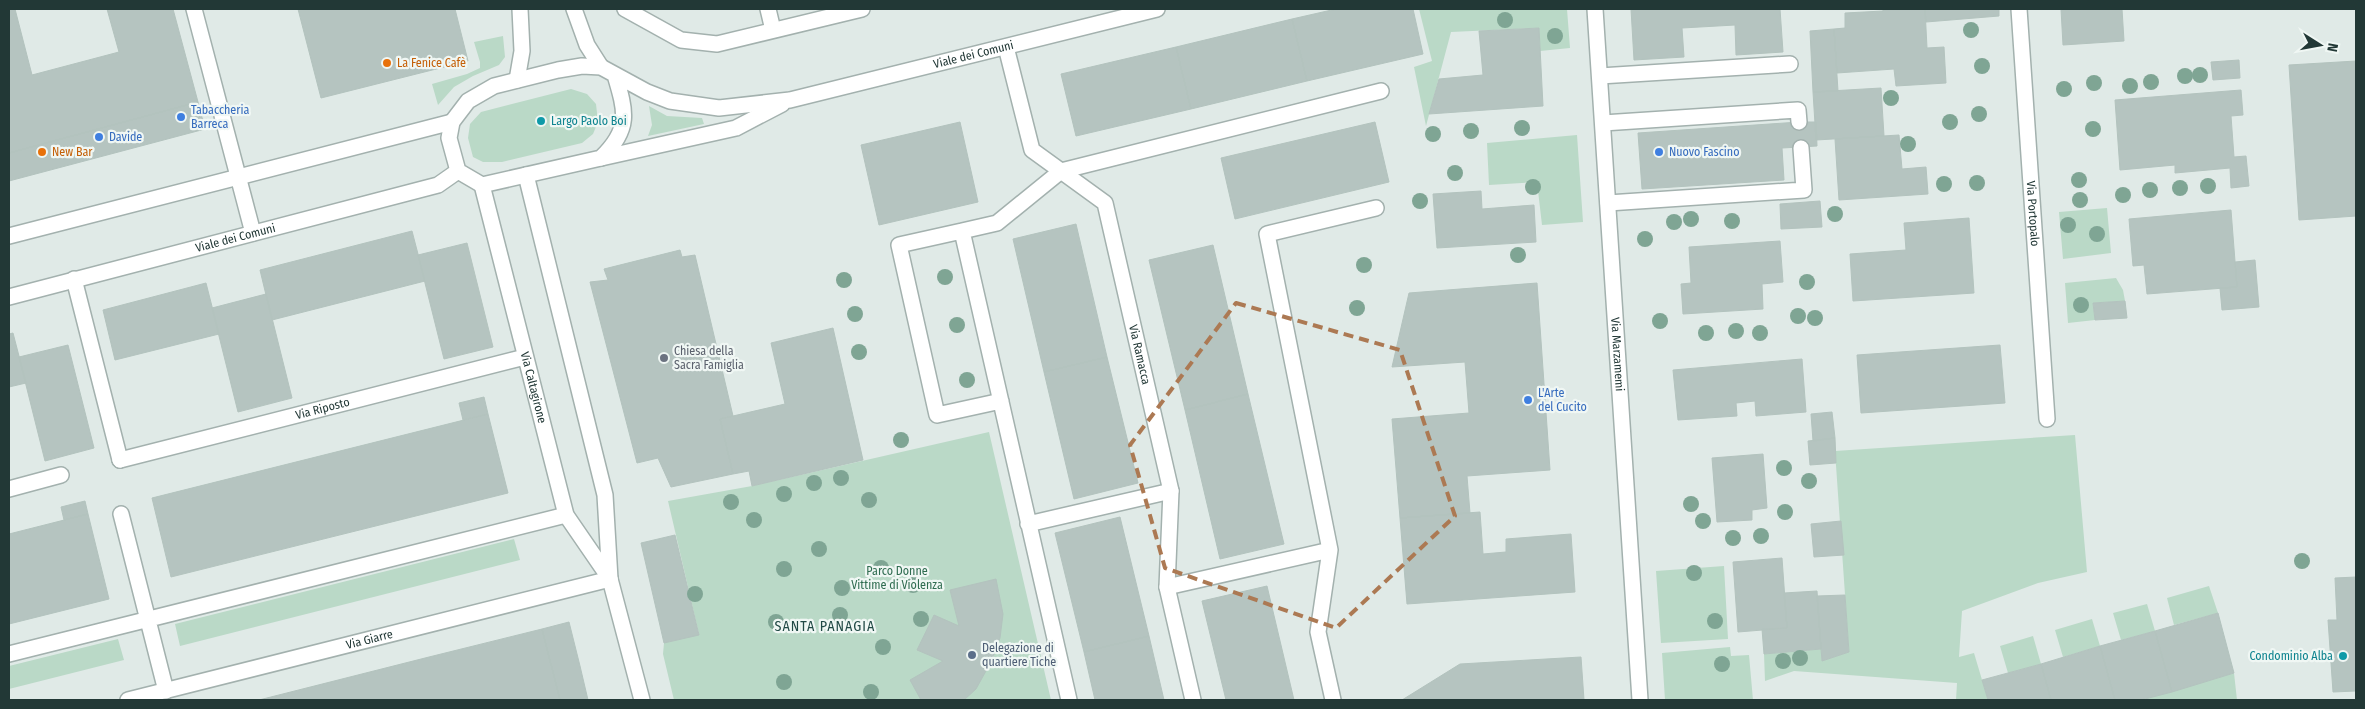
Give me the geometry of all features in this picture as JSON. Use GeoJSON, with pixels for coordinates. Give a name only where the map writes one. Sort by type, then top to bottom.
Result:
{"type":"FeatureCollection","features":[{"type":"Feature","properties":{"kind":"street"},"geometry":{"type":"LineString","coordinates":[[194,9],[254,233]]}},
{"type":"Feature","properties":{"kind":"street"},"geometry":{"type":"LineString","coordinates":[[517,80],[522,52],[520,9]]}},
{"type":"Feature","properties":{"kind":"street"},"geometry":{"type":"LineString","coordinates":[[574,9],[587,45],[608,71],[622,98],[624,119],[615,144],[601,158]]}},
{"type":"Feature","properties":{"kind":"street"},"geometry":{"type":"LineString","coordinates":[[625,9],[681,40],[717,44],[862,9]]}},
{"type":"Feature","properties":{"kind":"street"},"geometry":{"type":"LineString","coordinates":[[768,9],[773,30]]}},
{"type":"Feature","properties":{"kind":"street","name":"Viale dei Comuni"},"geometry":{"type":"LineString","coordinates":[[790,100],[1006,48],[1157,9]]}},
{"type":"Feature","properties":{"kind":"street","name":"Via Marzamemi"},"geometry":{"type":"LineString","coordinates":[[1595,9],[1640,700]]}},
{"type":"Feature","properties":{"kind":"street","name":"Via Portopalo"},"geometry":{"type":"LineString","coordinates":[[2019,9],[2047,419]]}},
{"type":"Feature","properties":{"kind":"street","name":"Via Ramacca"},"geometry":{"type":"LineString","coordinates":[[1006,48],[1032,150],[1105,203],[1171,491],[1167,587],[1192,700]]}},
{"type":"Feature","properties":{"kind":"street"},"geometry":{"type":"LineString","coordinates":[[1600,76],[1790,64]]}},
{"type":"Feature","properties":{"kind":"street"},"geometry":{"type":"LineString","coordinates":[[574,67],[608,71],[647,92],[670,101],[719,108],[790,100],[736,128],[482,185],[458,171],[449,138],[452,122],[468,100],[494,86],[574,67]]}},
{"type":"Feature","properties":{"kind":"street"},"geometry":{"type":"LineString","coordinates":[[1000,401],[937,415],[898,245],[997,223],[1061,171],[1381,91]]}},
{"type":"Feature","properties":{"kind":"street"},"geometry":{"type":"LineString","coordinates":[[1603,123],[1798,110],[1799,122]]}},
{"type":"Feature","properties":{"kind":"street"},"geometry":{"type":"LineString","coordinates":[[9,236],[452,122]]}},
{"type":"Feature","properties":{"kind":"street"},"geometry":{"type":"LineString","coordinates":[[1608,203],[1804,190],[1801,148]]}},
{"type":"Feature","properties":{"kind":"street","name":"Viale dei Comuni"},"geometry":{"type":"LineString","coordinates":[[9,297],[438,185],[458,171]]}},
{"type":"Feature","properties":{"kind":"street","name":"Via Caltagirone"},"geometry":{"type":"LineString","coordinates":[[526,175],[606,495],[610,579],[642,700]]}},
{"type":"Feature","properties":{"kind":"street","name":"Via Caltagirone"},"geometry":{"type":"LineString","coordinates":[[482,185],[566,515],[610,579]]}},
{"type":"Feature","properties":{"kind":"street"},"geometry":{"type":"LineString","coordinates":[[1333,700],[1318,632],[1330,550],[1267,234],[1376,208]]}},
{"type":"Feature","properties":{"kind":"street"},"geometry":{"type":"LineString","coordinates":[[962,231],[1069,700]]}},
{"type":"Feature","properties":{"kind":"street","name":"Via Riposto"},"geometry":{"type":"LineString","coordinates":[[74,279],[120,460],[525,357]]}},
{"type":"Feature","properties":{"kind":"street"},"geometry":{"type":"LineString","coordinates":[[9,489],[60,476]]}},
{"type":"Feature","properties":{"kind":"street"},"geometry":{"type":"LineString","coordinates":[[1028,524],[1171,491]]}},
{"type":"Feature","properties":{"kind":"street"},"geometry":{"type":"LineString","coordinates":[[121,514],[166,691]]}},
{"type":"Feature","properties":{"kind":"street"},"geometry":{"type":"LineString","coordinates":[[9,654],[566,515]]}},
{"type":"Feature","properties":{"kind":"street"},"geometry":{"type":"LineString","coordinates":[[1167,587],[1330,550]]}},
{"type":"Feature","properties":{"kind":"street","name":"Via Giarre"},"geometry":{"type":"LineString","coordinates":[[128,700],[151,697],[166,691],[610,579]]}},
{"type":"Feature","properties":{"kind":"highlighted area"},"geometry":{"type":"Polygon","coordinates":[[[1236,303],[1400,350],[1455,516],[1336,628],[1165,568],[1130,445],[1236,303]]]}},
{"type":"Feature","properties":{"kind":"green space"},"geometry":{"type":"Polygon","coordinates":[[[1419,9],[1567,9],[1570,48],[1540,51],[1539,28],[1451,32],[1426,126],[1414,67],[1432,61],[1419,9]]]}},
{"type":"Feature","properties":{"kind":"green space"},"geometry":{"type":"Polygon","coordinates":[[[503,36],[505,57],[499,65],[473,76],[454,87],[438,105],[432,84],[467,74],[480,68],[474,42],[503,36]]]}},
{"type":"Feature","properties":{"kind":"green space"},"geometry":{"type":"Polygon","coordinates":[[[571,89],[587,94],[596,104],[598,122],[593,134],[582,143],[502,162],[483,162],[473,157],[468,138],[470,124],[481,112],[571,89]]]}},
{"type":"Feature","properties":{"kind":"green space"},"geometry":{"type":"Polygon","coordinates":[[[649,106],[667,116],[702,118],[704,124],[648,136],[652,125],[649,106]]]}},
{"type":"Feature","properties":{"kind":"green space"},"geometry":{"type":"Polygon","coordinates":[[[1577,135],[1583,222],[1542,225],[1537,182],[1489,185],[1487,143],[1577,135]]]}},
{"type":"Feature","properties":{"kind":"green space"},"geometry":{"type":"Polygon","coordinates":[[[2107,208],[2111,253],[2063,259],[2059,212],[2107,208]]]}},
{"type":"Feature","properties":{"kind":"green space"},"geometry":{"type":"Polygon","coordinates":[[[2116,278],[2123,290],[2125,301],[2093,303],[2095,320],[2068,323],[2065,283],[2116,278]]]}},
{"type":"Feature","properties":{"kind":"green space","name":"Parco Donne Vittime di Violenza"},"geometry":{"type":"Polygon","coordinates":[[[989,432],[1051,700],[674,700],[663,654],[664,643],[699,634],[668,501],[752,486],[989,432]]]}},
{"type":"Feature","properties":{"kind":"green space"},"geometry":{"type":"Polygon","coordinates":[[[2075,435],[2087,572],[2038,583],[1962,611],[1959,657],[1974,653],[1988,700],[1956,700],[1957,683],[1794,671],[1765,681],[1764,654],[1821,649],[1822,661],[1849,652],[1835,451],[2075,435]]]}},
{"type":"Feature","properties":{"kind":"green space"},"geometry":{"type":"Polygon","coordinates":[[[514,539],[520,560],[180,646],[175,624],[514,539]]]}},
{"type":"Feature","properties":{"kind":"green space"},"geometry":{"type":"Polygon","coordinates":[[[1724,566],[1728,639],[1661,643],[1656,571],[1724,566]]]}},
{"type":"Feature","properties":{"kind":"green space"},"geometry":{"type":"Polygon","coordinates":[[[2209,586],[2218,613],[2174,625],[2167,598],[2209,586]]]}},
{"type":"Feature","properties":{"kind":"green space"},"geometry":{"type":"Polygon","coordinates":[[[2147,604],[2155,631],[2121,640],[2113,613],[2147,604]]]}},
{"type":"Feature","properties":{"kind":"green space"},"geometry":{"type":"Polygon","coordinates":[[[2092,619],[2100,646],[2063,657],[2055,630],[2092,619]]]}},
{"type":"Feature","properties":{"kind":"green space"},"geometry":{"type":"Polygon","coordinates":[[[2033,636],[2041,664],[2008,673],[2000,646],[2033,636]]]}},
{"type":"Feature","properties":{"kind":"green space"},"geometry":{"type":"Polygon","coordinates":[[[118,639],[124,660],[9,689],[9,666],[118,639]]]}},
{"type":"Feature","properties":{"kind":"green space"},"geometry":{"type":"Polygon","coordinates":[[[1730,647],[1731,656],[1749,655],[1753,700],[1665,700],[1662,653],[1730,647]]]}},
{"type":"Feature","properties":{"kind":"green space"},"geometry":{"type":"Polygon","coordinates":[[[2234,673],[2237,700],[2141,700],[2234,673]]]}},
{"type":"Feature","properties":{"kind":"building"},"geometry":{"type":"Polygon","coordinates":[[[9,9],[15,9],[32,75],[119,52],[107,9],[173,9],[198,102],[9,153],[9,9]]]}},
{"type":"Feature","properties":{"kind":"building"},"geometry":{"type":"Polygon","coordinates":[[[298,9],[455,9],[468,61],[321,98],[298,9]]]}},
{"type":"Feature","properties":{"kind":"building"},"geometry":{"type":"Polygon","coordinates":[[[1336,9],[1413,9],[1423,54],[1307,81],[1292,19],[1336,9]]]}},
{"type":"Feature","properties":{"kind":"building"},"geometry":{"type":"Polygon","coordinates":[[[1631,9],[1780,9],[1783,52],[1736,55],[1735,25],[1682,28],[1684,57],[1634,60],[1631,9]]]}},
{"type":"Feature","properties":{"kind":"building"},"geometry":{"type":"Polygon","coordinates":[[[1883,9],[1925,9],[1927,48],[1944,47],[1946,83],[1896,86],[1894,69],[1837,73],[1834,29],[1845,28],[1845,13],[1883,11],[1883,9]]]}},
{"type":"Feature","properties":{"kind":"building"},"geometry":{"type":"Polygon","coordinates":[[[1925,9],[1999,9],[1999,16],[1926,22],[1925,9]]]}},
{"type":"Feature","properties":{"kind":"building"},"geometry":{"type":"Polygon","coordinates":[[[2061,9],[2122,9],[2124,41],[2063,45],[2061,9]]]}},
{"type":"Feature","properties":{"kind":"building"},"geometry":{"type":"Polygon","coordinates":[[[1292,19],[1307,81],[1191,109],[1176,47],[1292,19]]]}},
{"type":"Feature","properties":{"kind":"building"},"geometry":{"type":"Polygon","coordinates":[[[1539,28],[1543,106],[1429,114],[1439,79],[1483,75],[1479,31],[1539,28]]]}},
{"type":"Feature","properties":{"kind":"building"},"geometry":{"type":"Polygon","coordinates":[[[1834,29],[1838,91],[1813,92],[1810,31],[1834,29]]]}},
{"type":"Feature","properties":{"kind":"building"},"geometry":{"type":"Polygon","coordinates":[[[1176,47],[1191,109],[1076,136],[1061,74],[1176,47]]]}},
{"type":"Feature","properties":{"kind":"building"},"geometry":{"type":"Polygon","coordinates":[[[2239,60],[2240,78],[2213,80],[2211,62],[2239,60]]]}},
{"type":"Feature","properties":{"kind":"building"},"geometry":{"type":"Polygon","coordinates":[[[2356,61],[2356,216],[2299,220],[2289,65],[2356,61]]]}},
{"type":"Feature","properties":{"kind":"building"},"geometry":{"type":"Polygon","coordinates":[[[1881,88],[1884,136],[1816,140],[1813,92],[1881,88]]]}},
{"type":"Feature","properties":{"kind":"building"},"geometry":{"type":"Polygon","coordinates":[[[2241,90],[2243,115],[2231,116],[2234,157],[2246,156],[2249,186],[2231,188],[2230,168],[2175,173],[2175,165],[2120,170],[2115,100],[2241,90]]]}},
{"type":"Feature","properties":{"kind":"building"},"geometry":{"type":"Polygon","coordinates":[[[198,102],[205,129],[9,181],[9,153],[198,102]]]}},
{"type":"Feature","properties":{"kind":"building"},"geometry":{"type":"Polygon","coordinates":[[[960,122],[978,202],[879,225],[861,145],[960,122]]]}},
{"type":"Feature","properties":{"kind":"building"},"geometry":{"type":"Polygon","coordinates":[[[1375,122],[1389,182],[1235,219],[1221,158],[1375,122]]]}},
{"type":"Feature","properties":{"kind":"building"},"geometry":{"type":"Polygon","coordinates":[[[1816,122],[1817,146],[1782,148],[1784,180],[1642,189],[1638,133],[1816,122]]]}},
{"type":"Feature","properties":{"kind":"building"},"geometry":{"type":"Polygon","coordinates":[[[1899,135],[1902,169],[1926,167],[1928,194],[1839,200],[1835,139],[1899,135]]]}},
{"type":"Feature","properties":{"kind":"building"},"geometry":{"type":"Polygon","coordinates":[[[1481,191],[1482,209],[1534,205],[1536,242],[1437,248],[1433,194],[1481,191]]]}},
{"type":"Feature","properties":{"kind":"building"},"geometry":{"type":"Polygon","coordinates":[[[1820,201],[1822,227],[1781,229],[1780,204],[1820,201]]]}},
{"type":"Feature","properties":{"kind":"building"},"geometry":{"type":"Polygon","coordinates":[[[2231,210],[2237,287],[2147,294],[2144,265],[2133,266],[2129,219],[2231,210]]]}},
{"type":"Feature","properties":{"kind":"building"},"geometry":{"type":"Polygon","coordinates":[[[1969,218],[1974,293],[1853,301],[1850,254],[1906,250],[1904,223],[1969,218]]]}},
{"type":"Feature","properties":{"kind":"building"},"geometry":{"type":"Polygon","coordinates":[[[1076,224],[1107,357],[1044,372],[1013,239],[1076,224]]]}},
{"type":"Feature","properties":{"kind":"building"},"geometry":{"type":"Polygon","coordinates":[[[412,231],[425,281],[272,320],[260,270],[412,231]]]}},
{"type":"Feature","properties":{"kind":"building"},"geometry":{"type":"Polygon","coordinates":[[[1780,241],[1783,282],[1762,284],[1763,309],[1683,314],[1681,284],[1691,283],[1689,247],[1780,241]]]}},
{"type":"Feature","properties":{"kind":"building"},"geometry":{"type":"Polygon","coordinates":[[[467,243],[493,347],[444,359],[418,255],[467,243]]]}},
{"type":"Feature","properties":{"kind":"building"},"geometry":{"type":"Polygon","coordinates":[[[1213,245],[1248,394],[1185,410],[1149,260],[1213,245]]]}},
{"type":"Feature","properties":{"kind":"building","name":"Chiesa della Sacra Famiglia"},"geometry":{"type":"Polygon","coordinates":[[[680,250],[682,257],[695,255],[733,416],[720,419],[733,474],[671,487],[658,458],[637,463],[590,282],[608,280],[604,269],[680,250]]]}},
{"type":"Feature","properties":{"kind":"building"},"geometry":{"type":"Polygon","coordinates":[[[2255,260],[2259,307],[2222,310],[2220,288],[2237,287],[2235,262],[2255,260]]]}},
{"type":"Feature","properties":{"kind":"building"},"geometry":{"type":"Polygon","coordinates":[[[206,283],[219,334],[115,360],[103,310],[206,283]]]}},
{"type":"Feature","properties":{"kind":"building"},"geometry":{"type":"Polygon","coordinates":[[[1537,283],[1550,470],[1467,476],[1470,513],[1400,518],[1392,419],[1469,413],[1465,362],[1392,367],[1409,293],[1537,283]]]}},
{"type":"Feature","properties":{"kind":"building"},"geometry":{"type":"Polygon","coordinates":[[[266,294],[292,398],[238,412],[212,308],[266,294]]]}},
{"type":"Feature","properties":{"kind":"building"},"geometry":{"type":"Polygon","coordinates":[[[2125,301],[2127,318],[2095,320],[2093,303],[2125,301]]]}},
{"type":"Feature","properties":{"kind":"building"},"geometry":{"type":"Polygon","coordinates":[[[833,328],[863,460],[752,486],[749,471],[733,474],[720,419],[785,404],[771,343],[833,328]]]}},
{"type":"Feature","properties":{"kind":"building"},"geometry":{"type":"Polygon","coordinates":[[[13,333],[26,383],[9,387],[9,334],[13,333]]]}},
{"type":"Feature","properties":{"kind":"building"},"geometry":{"type":"Polygon","coordinates":[[[68,345],[94,448],[45,461],[19,357],[68,345]]]}},
{"type":"Feature","properties":{"kind":"building"},"geometry":{"type":"Polygon","coordinates":[[[2000,345],[2005,403],[1861,413],[1857,355],[2000,345]]]}},
{"type":"Feature","properties":{"kind":"building"},"geometry":{"type":"Polygon","coordinates":[[[1107,357],[1138,483],[1074,499],[1044,372],[1107,357]]]}},
{"type":"Feature","properties":{"kind":"building"},"geometry":{"type":"Polygon","coordinates":[[[1802,359],[1806,412],[1756,416],[1755,401],[1736,403],[1737,416],[1678,420],[1673,370],[1802,359]]]}},
{"type":"Feature","properties":{"kind":"building"},"geometry":{"type":"Polygon","coordinates":[[[1248,394],[1284,544],[1220,559],[1185,410],[1248,394]]]}},
{"type":"Feature","properties":{"kind":"building"},"geometry":{"type":"Polygon","coordinates":[[[484,397],[488,414],[463,420],[459,403],[484,397]]]}},
{"type":"Feature","properties":{"kind":"building"},"geometry":{"type":"Polygon","coordinates":[[[1832,412],[1835,438],[1813,441],[1811,414],[1832,412]]]}},
{"type":"Feature","properties":{"kind":"building"},"geometry":{"type":"Polygon","coordinates":[[[488,414],[508,493],[171,577],[152,498],[488,414]]]}},
{"type":"Feature","properties":{"kind":"building"},"geometry":{"type":"Polygon","coordinates":[[[1835,438],[1836,463],[1810,465],[1808,441],[1835,438]]]}},
{"type":"Feature","properties":{"kind":"building"},"geometry":{"type":"Polygon","coordinates":[[[1763,454],[1767,508],[1752,510],[1752,520],[1717,522],[1712,458],[1763,454]]]}},
{"type":"Feature","properties":{"kind":"building"},"geometry":{"type":"Polygon","coordinates":[[[85,501],[88,514],[64,520],[61,507],[85,501]]]}},
{"type":"Feature","properties":{"kind":"building"},"geometry":{"type":"Polygon","coordinates":[[[1480,512],[1483,554],[1506,552],[1506,539],[1571,534],[1575,592],[1407,604],[1400,518],[1480,512]]]}},
{"type":"Feature","properties":{"kind":"building"},"geometry":{"type":"Polygon","coordinates":[[[88,514],[109,599],[9,624],[9,534],[88,514]]]}},
{"type":"Feature","properties":{"kind":"building"},"geometry":{"type":"Polygon","coordinates":[[[1120,517],[1149,636],[1084,652],[1055,533],[1120,517]]]}},
{"type":"Feature","properties":{"kind":"building"},"geometry":{"type":"Polygon","coordinates":[[[1841,521],[1844,555],[1814,557],[1811,524],[1841,521]]]}},
{"type":"Feature","properties":{"kind":"building"},"geometry":{"type":"Polygon","coordinates":[[[675,535],[699,635],[664,643],[641,543],[675,535]]]}},
{"type":"Feature","properties":{"kind":"building"},"geometry":{"type":"Polygon","coordinates":[[[1782,558],[1787,628],[1738,632],[1733,562],[1782,558]]]}},
{"type":"Feature","properties":{"kind":"building","name":"Condominio Alba"},"geometry":{"type":"Polygon","coordinates":[[[2356,577],[2356,691],[2333,692],[2328,620],[2337,620],[2335,578],[2356,577]]]}},
{"type":"Feature","properties":{"kind":"building"},"geometry":{"type":"Polygon","coordinates":[[[996,579],[1003,614],[1000,638],[992,660],[976,689],[964,700],[921,700],[910,680],[943,661],[917,650],[934,615],[959,626],[950,590],[996,579]]]}},
{"type":"Feature","properties":{"kind":"building"},"geometry":{"type":"Polygon","coordinates":[[[1267,586],[1294,700],[1226,700],[1202,601],[1267,586]]]}},
{"type":"Feature","properties":{"kind":"building"},"geometry":{"type":"Polygon","coordinates":[[[1817,591],[1821,649],[1764,654],[1762,629],[1787,628],[1784,593],[1817,591]]]}},
{"type":"Feature","properties":{"kind":"building"},"geometry":{"type":"Polygon","coordinates":[[[1845,595],[1849,652],[1822,661],[1817,596],[1845,595]]]}},
{"type":"Feature","properties":{"kind":"building"},"geometry":{"type":"Polygon","coordinates":[[[2218,613],[2234,673],[2172,692],[2155,631],[2218,613]]]}},
{"type":"Feature","properties":{"kind":"building"},"geometry":{"type":"Polygon","coordinates":[[[569,622],[588,700],[560,700],[542,629],[569,622]]]}},
{"type":"Feature","properties":{"kind":"building"},"geometry":{"type":"Polygon","coordinates":[[[542,629],[560,700],[259,700],[429,657],[542,629]]]}},
{"type":"Feature","properties":{"kind":"building"},"geometry":{"type":"Polygon","coordinates":[[[2155,631],[2172,692],[2141,700],[2115,700],[2100,646],[2155,631]]]}},
{"type":"Feature","properties":{"kind":"building"},"geometry":{"type":"Polygon","coordinates":[[[1149,636],[1164,700],[1095,700],[1084,652],[1149,636]]]}},
{"type":"Feature","properties":{"kind":"building"},"geometry":{"type":"Polygon","coordinates":[[[2100,646],[2115,700],[2051,700],[2041,664],[2100,646]]]}},
{"type":"Feature","properties":{"kind":"building"},"geometry":{"type":"Polygon","coordinates":[[[1581,657],[1584,700],[1402,700],[1460,664],[1581,657]]]}},
{"type":"Feature","properties":{"kind":"building"},"geometry":{"type":"Polygon","coordinates":[[[2041,664],[2051,700],[1988,700],[1982,680],[2041,664]]]}},
{"type":"Feature","properties":{"kind":"place","name":"La Fenice Cafè"},"geometry":{"type":"Point","coordinates":[387,63]}},
{"type":"Feature","properties":{"kind":"place","name":"Tabaccheria Barreca"},"geometry":{"type":"Point","coordinates":[181,117]}},
{"type":"Feature","properties":{"kind":"place","name":"Largo Paolo Boi"},"geometry":{"type":"Point","coordinates":[541,121]}},
{"type":"Feature","properties":{"kind":"place","name":"Davide"},"geometry":{"type":"Point","coordinates":[99,137]}},
{"type":"Feature","properties":{"kind":"place","name":"New Bar"},"geometry":{"type":"Point","coordinates":[42,152]}},
{"type":"Feature","properties":{"kind":"place","name":"Nuovo Fascino"},"geometry":{"type":"Point","coordinates":[1659,152]}},
{"type":"Feature","properties":{"kind":"place","name":"Chiesa della Sacra Famiglia"},"geometry":{"type":"Point","coordinates":[664,358]}},
{"type":"Feature","properties":{"kind":"place","name":"L'Arte del Cucito"},"geometry":{"type":"Point","coordinates":[1528,400]}},
{"type":"Feature","properties":{"kind":"place","name":"Delegazione di quartiere Tiche"},"geometry":{"type":"Point","coordinates":[972,655]}},
{"type":"Feature","properties":{"kind":"place","name":"Condominio Alba"},"geometry":{"type":"Point","coordinates":[2343,656]}},
{"type":"Feature","properties":{"kind":"district","name":"SANTA PANAGIA"},"geometry":{"type":"Point","coordinates":[825,626]}}]}
